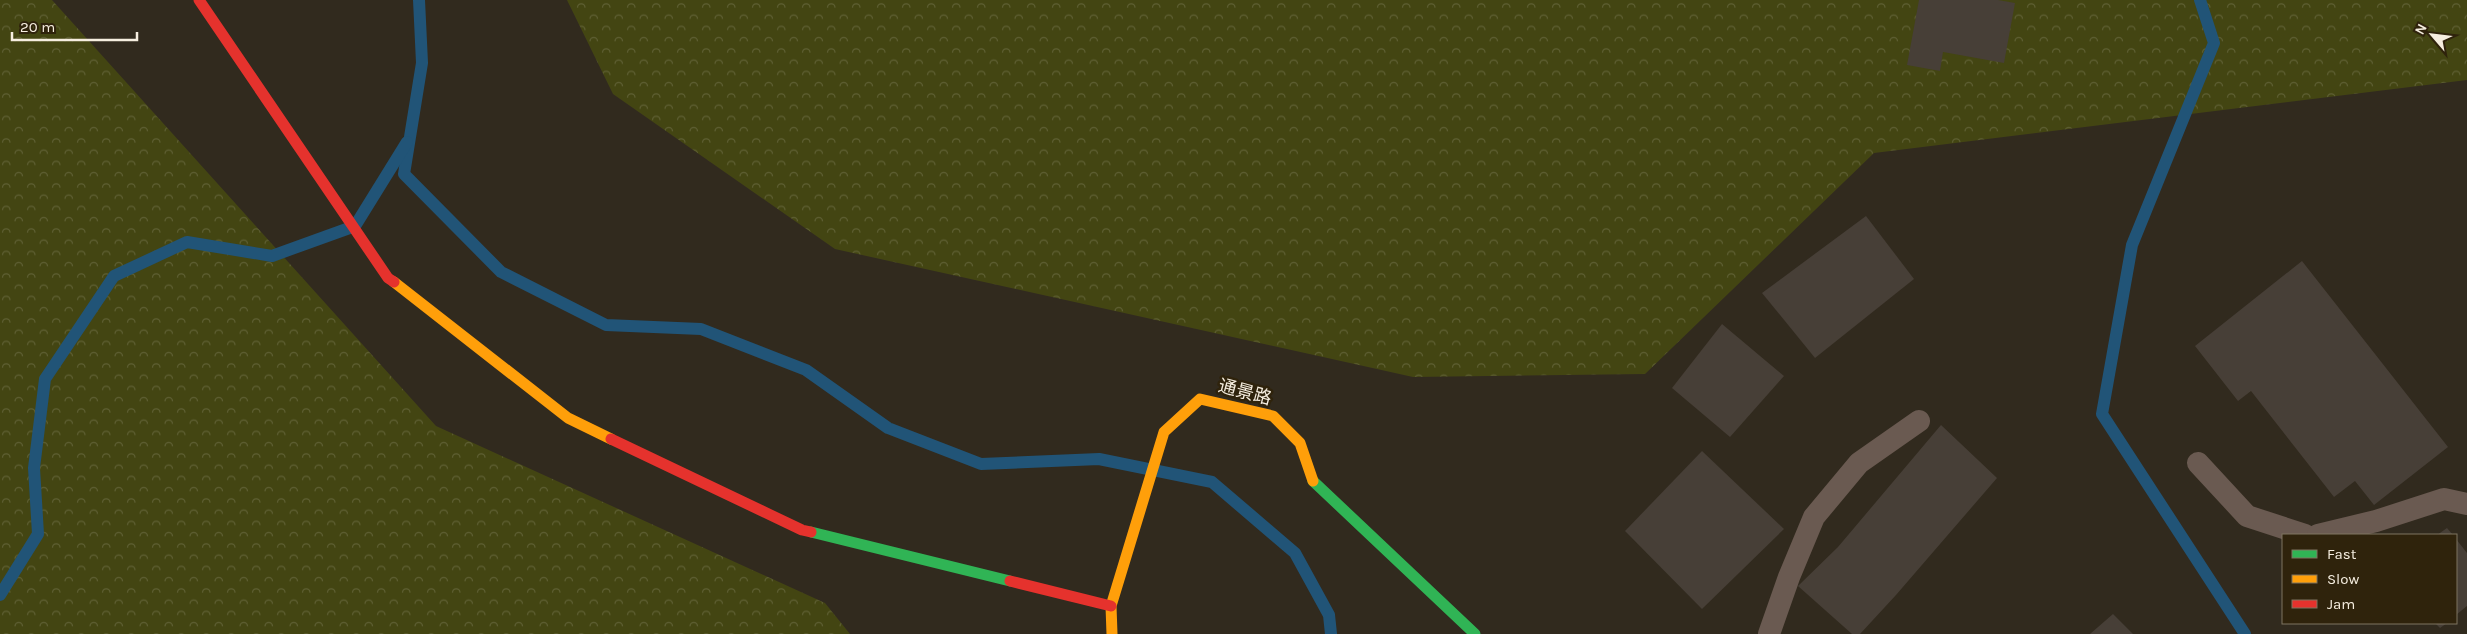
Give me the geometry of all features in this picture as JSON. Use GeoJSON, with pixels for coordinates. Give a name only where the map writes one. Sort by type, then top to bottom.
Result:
{"type":"FeatureCollection","features":[{"type":"Feature","properties":{"kind":"street"},"geometry":{"type":"LineString","coordinates":[[199,0],[388,278],[568,418],[802,530],[1111,606]]}},
{"type":"Feature","properties":{"kind":"street","name":"通景路"},"geometry":{"type":"LineString","coordinates":[[1112,634],[1111,606],[1164,432],[1200,398],[1273,416],[1300,443],[1312,481],[1475,634]]}},
{"type":"Feature","properties":{"kind":"lane"},"geometry":{"type":"LineString","coordinates":[[1770,634],[1789,577],[1814,517],[1859,463],[1920,420]]}},
{"type":"Feature","properties":{"kind":"lane"},"geometry":{"type":"LineString","coordinates":[[2198,463],[2247,516],[2302,534]]}},
{"type":"Feature","properties":{"kind":"lane"},"geometry":{"type":"LineString","coordinates":[[2322,534],[2376,521],[2444,499],[2467,504]]}},
{"type":"Feature","properties":{"kind":"green space"},"geometry":{"type":"Polygon","coordinates":[[[0,0],[52,0],[436,426],[825,603],[850,634],[0,634],[0,0]]]}},
{"type":"Feature","properties":{"kind":"green space"},"geometry":{"type":"Polygon","coordinates":[[[567,0],[2467,0],[2467,80],[1874,153],[1645,374],[1413,377],[835,249],[613,94],[567,0]]]}},
{"type":"Feature","properties":{"kind":"building"},"geometry":{"type":"Polygon","coordinates":[[[1919,0],[1998,0],[2015,3],[2004,63],[1943,52],[1940,71],[1907,65],[1919,0]]]}},
{"type":"Feature","properties":{"kind":"building"},"geometry":{"type":"Polygon","coordinates":[[[1866,216],[1914,279],[1815,358],[1762,293],[1866,216]]]}},
{"type":"Feature","properties":{"kind":"building"},"geometry":{"type":"Polygon","coordinates":[[[2302,261],[2448,447],[2374,505],[2355,481],[2334,497],[2251,391],[2238,401],[2195,346],[2302,261]]]}},
{"type":"Feature","properties":{"kind":"building"},"geometry":{"type":"Polygon","coordinates":[[[1722,324],[1784,376],[1730,437],[1672,388],[1722,324]]]}},
{"type":"Feature","properties":{"kind":"building"},"geometry":{"type":"Polygon","coordinates":[[[1941,425],[1997,478],[1860,634],[1852,634],[1798,586],[1838,547],[1941,425]]]}},
{"type":"Feature","properties":{"kind":"building"},"geometry":{"type":"Polygon","coordinates":[[[1702,451],[1784,529],[1702,609],[1625,531],[1702,451]]]}},
{"type":"Feature","properties":{"kind":"building"},"geometry":{"type":"Polygon","coordinates":[[[2447,528],[2452,534],[2438,534],[2447,528]]]}},
{"type":"Feature","properties":{"kind":"building"},"geometry":{"type":"Polygon","coordinates":[[[2457,540],[2467,553],[2467,606],[2457,614],[2457,540]]]}},
{"type":"Feature","properties":{"kind":"building"},"geometry":{"type":"Polygon","coordinates":[[[2113,614],[2133,634],[2090,634],[2113,614]]]}},
{"type":"Feature","properties":{"kind":"building"},"geometry":{"type":"Polygon","coordinates":[[[2436,624],[2446,624],[2440,628],[2436,624]]]}},
{"type":"Feature","properties":{"kind":"waterway"},"geometry":{"type":"LineString","coordinates":[[419,0],[422,63],[404,174],[501,272],[606,325],[701,329],[806,370],[888,428],[981,464],[1099,459],[1212,482],[1295,553],[1329,615],[1331,634]]}},
{"type":"Feature","properties":{"kind":"waterway"},"geometry":{"type":"LineString","coordinates":[[2200,0],[2214,43],[2132,245],[2102,414],[2245,634]]}},
{"type":"Feature","properties":{"kind":"waterway"},"geometry":{"type":"LineString","coordinates":[[0,595],[38,534],[34,468],[45,379],[114,276],[187,242],[272,256],[355,226],[407,142]]}},
{"type":"Feature","properties":{"kind":"traffic: fast"},"geometry":{"type":"LineString","coordinates":[[1313,481],[1475,634]]}},
{"type":"Feature","properties":{"kind":"traffic: fast"},"geometry":{"type":"LineString","coordinates":[[811,532],[1010,581]]}},
{"type":"Feature","properties":{"kind":"traffic: slow"},"geometry":{"type":"LineString","coordinates":[[394,282],[568,418],[611,439]]}},
{"type":"Feature","properties":{"kind":"traffic: slow"},"geometry":{"type":"LineString","coordinates":[[1112,634],[1111,606],[1164,432],[1200,399],[1273,416],[1300,443],[1313,481]]}},
{"type":"Feature","properties":{"kind":"traffic: jam"},"geometry":{"type":"LineString","coordinates":[[199,0],[388,278],[394,282]]}},
{"type":"Feature","properties":{"kind":"traffic: jam"},"geometry":{"type":"LineString","coordinates":[[611,439],[802,530],[811,532]]}},
{"type":"Feature","properties":{"kind":"traffic: jam"},"geometry":{"type":"LineString","coordinates":[[1010,581],[1111,606]]}}]}
